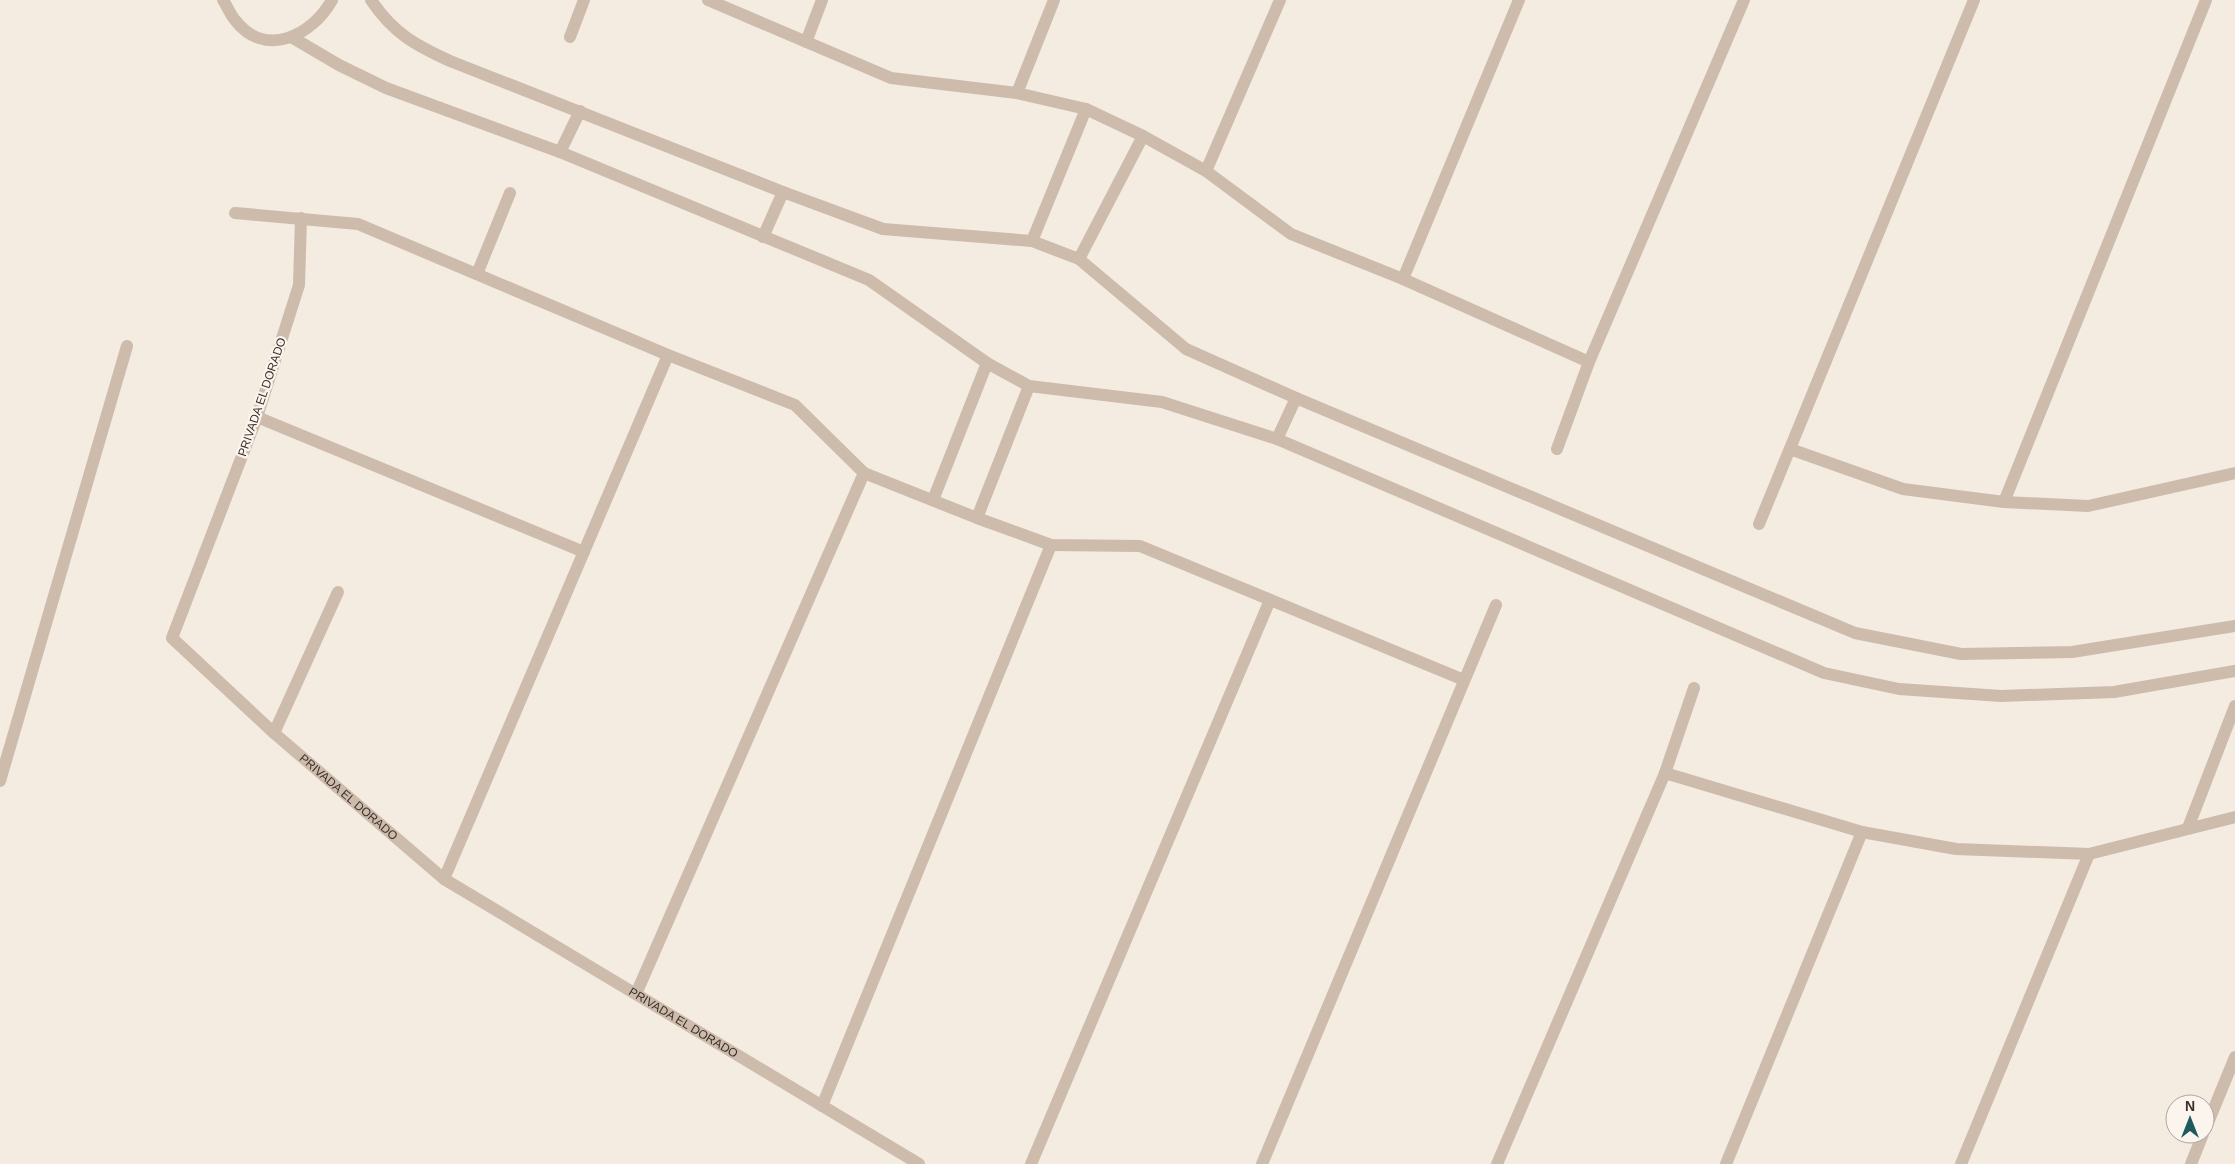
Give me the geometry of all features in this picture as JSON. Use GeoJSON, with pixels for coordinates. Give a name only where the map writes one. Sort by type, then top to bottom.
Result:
{"type":"FeatureCollection","features":[{"type":"Feature","properties":{"kind":"street"},"geometry":{"type":"LineString","coordinates":[[223,0],[235,21],[252,35],[273,41],[293,38],[310,27],[326,10],[332,0]]}},
{"type":"Feature","properties":{"kind":"street"},"geometry":{"type":"LineString","coordinates":[[371,0],[383,18],[414,44],[473,72],[580,111],[783,192],[883,229],[1032,242],[1080,259],[1186,348],[1296,398],[1855,633],[1961,654],[2072,652],[2235,626]]}},
{"type":"Feature","properties":{"kind":"street"},"geometry":{"type":"LineString","coordinates":[[570,37],[584,0]]}},
{"type":"Feature","properties":{"kind":"street"},"geometry":{"type":"LineString","coordinates":[[708,0],[890,78],[1016,93],[1086,110],[1143,136],[1206,171],[1291,234],[1403,279],[1589,362]]}},
{"type":"Feature","properties":{"kind":"street"},"geometry":{"type":"LineString","coordinates":[[806,42],[822,0]]}},
{"type":"Feature","properties":{"kind":"street"},"geometry":{"type":"LineString","coordinates":[[1016,93],[1054,0]]}},
{"type":"Feature","properties":{"kind":"street"},"geometry":{"type":"LineString","coordinates":[[1206,171],[1280,0]]}},
{"type":"Feature","properties":{"kind":"street"},"geometry":{"type":"LineString","coordinates":[[1403,279],[1519,0]]}},
{"type":"Feature","properties":{"kind":"street"},"geometry":{"type":"LineString","coordinates":[[1557,449],[1589,362],[1744,0]]}},
{"type":"Feature","properties":{"kind":"street"},"geometry":{"type":"LineString","coordinates":[[1759,524],[1974,0]]}},
{"type":"Feature","properties":{"kind":"street"},"geometry":{"type":"LineString","coordinates":[[2004,502],[2206,0]]}},
{"type":"Feature","properties":{"kind":"street"},"geometry":{"type":"LineString","coordinates":[[293,38],[338,65],[386,88],[560,152],[869,280],[988,363],[1029,386],[1162,402],[1277,439],[1824,673],[1899,689],[2001,696],[2114,692],[2235,671]]}},
{"type":"Feature","properties":{"kind":"street"},"geometry":{"type":"LineString","coordinates":[[1032,242],[1086,110]]}},
{"type":"Feature","properties":{"kind":"street"},"geometry":{"type":"LineString","coordinates":[[560,152],[580,111]]}},
{"type":"Feature","properties":{"kind":"street"},"geometry":{"type":"LineString","coordinates":[[1080,259],[1143,136]]}},
{"type":"Feature","properties":{"kind":"street"},"geometry":{"type":"LineString","coordinates":[[763,237],[783,192]]}},
{"type":"Feature","properties":{"kind":"street"},"geometry":{"type":"LineString","coordinates":[[477,274],[510,193]]}},
{"type":"Feature","properties":{"kind":"street"},"geometry":{"type":"LineString","coordinates":[[235,213],[358,224],[668,356],[795,405],[864,473],[976,518],[1051,545],[1140,546],[1464,680]]}},
{"type":"Feature","properties":{"kind":"street","name":"PRIVADA EL DORADO"},"geometry":{"type":"LineString","coordinates":[[301,218],[298,285],[257,417],[172,638],[274,733],[444,879],[919,1164]]}},
{"type":"Feature","properties":{"kind":"street"},"geometry":{"type":"LineString","coordinates":[[0,781],[127,346]]}},
{"type":"Feature","properties":{"kind":"street"},"geometry":{"type":"LineString","coordinates":[[444,879],[668,356]]}},
{"type":"Feature","properties":{"kind":"street"},"geometry":{"type":"LineString","coordinates":[[933,500],[988,363]]}},
{"type":"Feature","properties":{"kind":"street"},"geometry":{"type":"LineString","coordinates":[[976,518],[1029,386]]}},
{"type":"Feature","properties":{"kind":"street"},"geometry":{"type":"LineString","coordinates":[[1277,439],[1296,398]]}},
{"type":"Feature","properties":{"kind":"street"},"geometry":{"type":"LineString","coordinates":[[257,417],[584,552]]}},
{"type":"Feature","properties":{"kind":"street"},"geometry":{"type":"LineString","coordinates":[[1790,449],[1903,489],[2004,502],[2088,506],[2235,472]]}},
{"type":"Feature","properties":{"kind":"street"},"geometry":{"type":"LineString","coordinates":[[636,994],[864,473]]}},
{"type":"Feature","properties":{"kind":"street"},"geometry":{"type":"LineString","coordinates":[[822,1106],[1051,545]]}},
{"type":"Feature","properties":{"kind":"street"},"geometry":{"type":"LineString","coordinates":[[274,733],[338,592]]}},
{"type":"Feature","properties":{"kind":"street"},"geometry":{"type":"LineString","coordinates":[[1031,1164],[1270,600]]}},
{"type":"Feature","properties":{"kind":"street"},"geometry":{"type":"LineString","coordinates":[[1262,1164],[1496,605]]}},
{"type":"Feature","properties":{"kind":"street"},"geometry":{"type":"LineString","coordinates":[[1498,1164],[1666,773],[1694,688]]}},
{"type":"Feature","properties":{"kind":"street"},"geometry":{"type":"LineString","coordinates":[[2188,828],[2235,706]]}},
{"type":"Feature","properties":{"kind":"street"},"geometry":{"type":"LineString","coordinates":[[1666,773],[1862,832],[1956,848],[2089,854],[2235,817]]}},
{"type":"Feature","properties":{"kind":"street"},"geometry":{"type":"LineString","coordinates":[[1726,1164],[1862,832]]}},
{"type":"Feature","properties":{"kind":"street"},"geometry":{"type":"LineString","coordinates":[[1961,1164],[2089,854]]}},
{"type":"Feature","properties":{"kind":"street"},"geometry":{"type":"LineString","coordinates":[[2215,1106],[2235,1057]]}},
{"type":"Feature","properties":{"kind":"street"},"geometry":{"type":"LineString","coordinates":[[2191,1164],[2199,1144]]}}]}
